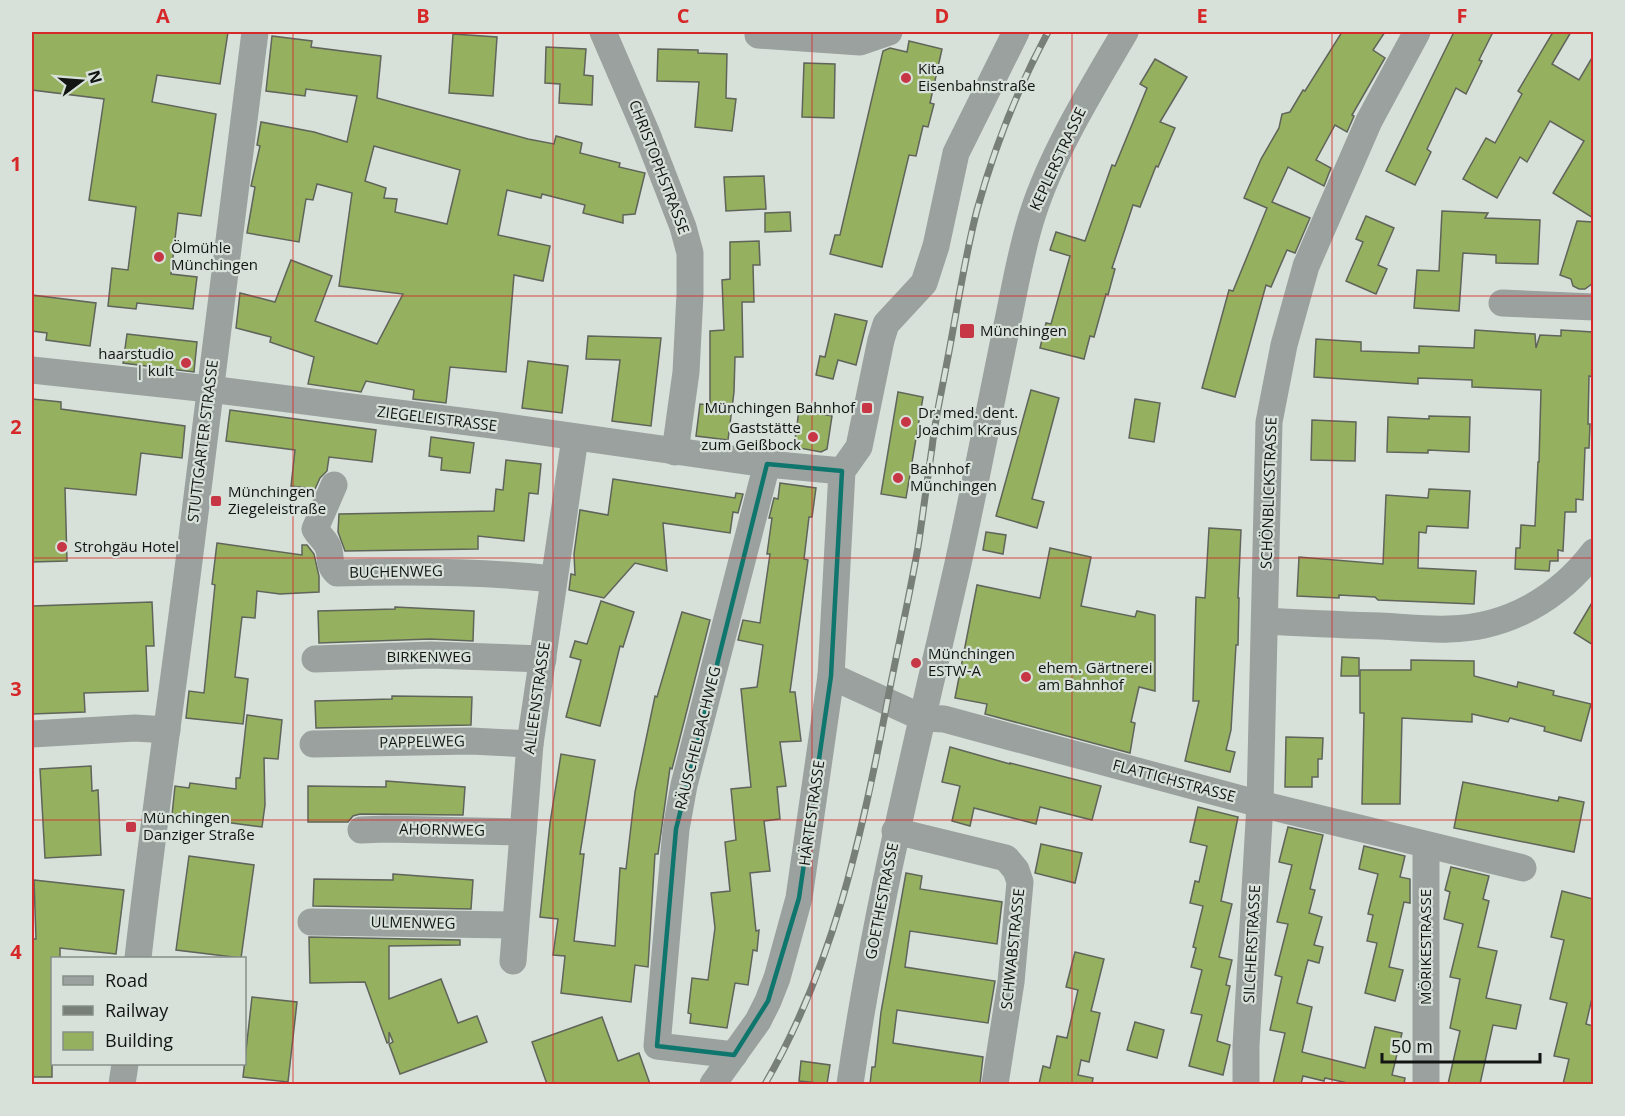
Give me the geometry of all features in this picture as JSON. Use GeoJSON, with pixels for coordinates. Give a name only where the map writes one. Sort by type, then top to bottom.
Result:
{"type":"FeatureCollection","features":[{"type":"Feature","properties":{"kind":"street","name":"STUTTGARTER STRASSE"},"geometry":{"type":"LineString","coordinates":[[138,957],[155,809],[167,730],[255,32]]}},
{"type":"Feature","properties":{"kind":"street","name":"CHRISTOPHSTRASSE"},"geometry":{"type":"LineString","coordinates":[[603,32],[647,134],[683,227],[690,253],[686,372],[675,452]]}},
{"type":"Feature","properties":{"kind":"street"},"geometry":{"type":"LineString","coordinates":[[758,35],[860,42],[890,32]]}},
{"type":"Feature","properties":{"kind":"street"},"geometry":{"type":"LineString","coordinates":[[842,471],[859,447],[880,340],[886,324],[924,283],[936,246],[956,153],[1016,32]]}},
{"type":"Feature","properties":{"kind":"street","name":"KEPLERSTRASSE"},"geometry":{"type":"LineString","coordinates":[[923,718],[976,483],[1021,256],[1033,212],[1084,103],[1125,32]]}},
{"type":"Feature","properties":{"kind":"street","name":"SCHÖNBLICKSTRASSE"},"geometry":{"type":"LineString","coordinates":[[1260,804],[1269,422],[1284,345],[1306,266],[1369,121],[1418,32]]}},
{"type":"Feature","properties":{"kind":"street"},"geometry":{"type":"LineString","coordinates":[[1502,303],[1593,307]]}},
{"type":"Feature","properties":{"kind":"street","name":"ZIEGELEISTRASSE"},"geometry":{"type":"LineString","coordinates":[[32,370],[209,389],[500,426],[767,464],[842,471]]}},
{"type":"Feature","properties":{"kind":"street","name":"ALLEENSTRASSE"},"geometry":{"type":"LineString","coordinates":[[513,961],[530,744],[575,438]]}},
{"type":"Feature","properties":{"kind":"street","name":"RÄUSCHELBACHWEG"},"geometry":{"type":"LineString","coordinates":[[734,1055],[657,1046],[676,829],[684,785],[767,464]]}},
{"type":"Feature","properties":{"kind":"street","name":"HÄRTESTRASSE"},"geometry":{"type":"LineString","coordinates":[[713,1084],[758,1021],[768,1001],[789,938],[799,897],[831,676],[842,471]]}},
{"type":"Feature","properties":{"kind":"street","name":"BUCHENWEG"},"geometry":{"type":"LineString","coordinates":[[334,485],[315,529],[329,549],[329,561],[337,573],[426,570],[498,573],[553,579]]}},
{"type":"Feature","properties":{"kind":"street"},"geometry":{"type":"LineString","coordinates":[[1266,621],[1451,630],[1491,623],[1518,615],[1552,595],[1593,552]]}},
{"type":"Feature","properties":{"kind":"street","name":"BIRKENWEG"},"geometry":{"type":"LineString","coordinates":[[315,658],[431,655],[543,659]]}},
{"type":"Feature","properties":{"kind":"street","name":"FLATTICHSTRASSE"},"geometry":{"type":"LineString","coordinates":[[831,676],[923,718],[944,719],[1260,804],[1523,868]]}},
{"type":"Feature","properties":{"kind":"street","name":"GOETHESTRASSE"},"geometry":{"type":"LineString","coordinates":[[850,1084],[859,1021],[895,831],[923,718]]}},
{"type":"Feature","properties":{"kind":"street"},"geometry":{"type":"LineString","coordinates":[[32,734],[135,728],[167,730]]}},
{"type":"Feature","properties":{"kind":"street","name":"PAPPELWEG"},"geometry":{"type":"LineString","coordinates":[[313,744],[471,741],[530,744]]}},
{"type":"Feature","properties":{"kind":"street","name":"SILCHERSTRASSE"},"geometry":{"type":"LineString","coordinates":[[1246,1084],[1246,1046],[1260,804]]}},
{"type":"Feature","properties":{"kind":"street","name":"AHORNWEG"},"geometry":{"type":"LineString","coordinates":[[361,830],[523,832]]}},
{"type":"Feature","properties":{"kind":"street","name":"SCHWABSTRASSE"},"geometry":{"type":"LineString","coordinates":[[895,831],[1006,858],[1016,870],[1020,882],[1011,982],[995,1084]]}},
{"type":"Feature","properties":{"kind":"street","name":"MÖRIKESTRASSE"},"geometry":{"type":"LineString","coordinates":[[1426,846],[1426,1084]]}},
{"type":"Feature","properties":{"kind":"street","name":"ULMENWEG"},"geometry":{"type":"LineString","coordinates":[[311,922],[515,925]]}},
{"type":"Feature","properties":{"kind":"street"},"geometry":{"type":"LineString","coordinates":[[122,1084],[125,1065]]}},
{"type":"Feature","properties":{"kind":"highlighted area"},"geometry":{"type":"Polygon","coordinates":[[[767,464],[842,471],[831,676],[799,898],[768,1001],[734,1055],[657,1046],[676,829],[767,464]]]}},
{"type":"Feature","properties":{"kind":"building"},"geometry":{"type":"Polygon","coordinates":[[[32,32],[228,32],[220,84],[157,75],[152,102],[216,114],[201,216],[178,213],[171,274],[197,277],[193,309],[137,303],[136,309],[108,306],[112,268],[128,270],[136,207],[89,200],[104,99],[32,90],[32,32]]]}},
{"type":"Feature","properties":{"kind":"building"},"geometry":{"type":"Polygon","coordinates":[[[1342,32],[1385,32],[1373,50],[1385,58],[1352,115],[1354,116],[1347,132],[1335,125],[1316,160],[1331,168],[1324,186],[1288,167],[1272,202],[1310,218],[1295,253],[1287,250],[1271,287],[1266,285],[1235,397],[1202,388],[1229,290],[1233,291],[1267,208],[1244,198],[1261,159],[1279,128],[1282,114],[1290,112],[1342,32]]]}},
{"type":"Feature","properties":{"kind":"building"},"geometry":{"type":"Polygon","coordinates":[[[1454,32],[1493,32],[1466,94],[1456,88],[1427,149],[1431,152],[1415,185],[1386,171],[1454,32]]]}},
{"type":"Feature","properties":{"kind":"building"},"geometry":{"type":"Polygon","coordinates":[[[1553,32],[1571,32],[1552,64],[1579,80],[1593,56],[1593,218],[1553,193],[1584,141],[1550,121],[1527,162],[1520,157],[1497,198],[1463,179],[1486,138],[1495,143],[1522,94],[1518,91],[1553,32]]]}},
{"type":"Feature","properties":{"kind":"building"},"geometry":{"type":"Polygon","coordinates":[[[453,34],[497,37],[493,96],[449,93],[453,34]]]}},
{"type":"Feature","properties":{"kind":"building"},"geometry":{"type":"Polygon","coordinates":[[[272,36],[312,41],[311,47],[381,56],[377,98],[528,139],[554,144],[556,136],[582,143],[580,153],[620,163],[619,167],[645,173],[635,214],[623,215],[623,223],[583,213],[585,205],[542,194],[541,198],[507,190],[498,235],[550,246],[543,281],[514,275],[506,372],[450,367],[446,403],[413,399],[414,390],[366,381],[361,392],[308,384],[314,357],[270,342],[271,337],[236,328],[240,293],[275,302],[291,260],[332,276],[315,321],[377,344],[403,294],[339,286],[352,193],[317,184],[313,200],[306,199],[299,242],[247,233],[255,187],[251,186],[260,146],[257,145],[261,122],[314,132],[347,142],[357,96],[306,89],[305,96],[266,91],[272,36]],[[374,146],[365,181],[386,188],[384,198],[397,199],[395,212],[447,224],[460,170],[374,146]]]}},
{"type":"Feature","properties":{"kind":"building"},"geometry":{"type":"Polygon","coordinates":[[[909,41],[942,49],[930,103],[934,104],[928,127],[923,126],[916,156],[909,155],[882,267],[830,254],[835,235],[840,235],[883,51],[890,48],[907,52],[909,41]]]}},
{"type":"Feature","properties":{"kind":"building"},"geometry":{"type":"Polygon","coordinates":[[[546,47],[586,49],[584,75],[593,76],[592,105],[559,103],[560,84],[545,83],[546,47]]]}},
{"type":"Feature","properties":{"kind":"building"},"geometry":{"type":"Polygon","coordinates":[[[658,49],[698,50],[698,53],[727,54],[726,98],[736,99],[732,131],[695,127],[699,82],[657,81],[658,49]]]}},
{"type":"Feature","properties":{"kind":"building"},"geometry":{"type":"Polygon","coordinates":[[[1155,59],[1187,77],[1160,122],[1175,128],[1158,167],[1156,166],[1140,207],[1133,205],[1112,268],[1115,269],[1094,337],[1090,336],[1084,359],[1040,348],[1046,323],[1051,324],[1070,256],[1050,250],[1056,232],[1085,241],[1112,165],[1115,166],[1147,88],[1140,84],[1155,59]]]}},
{"type":"Feature","properties":{"kind":"building"},"geometry":{"type":"Polygon","coordinates":[[[804,63],[835,64],[834,118],[802,117],[804,63]]]}},
{"type":"Feature","properties":{"kind":"building"},"geometry":{"type":"Polygon","coordinates":[[[764,176],[766,209],[726,211],[724,177],[764,176]]]}},
{"type":"Feature","properties":{"kind":"building"},"geometry":{"type":"Polygon","coordinates":[[[1442,211],[1488,213],[1485,218],[1540,220],[1538,264],[1496,263],[1496,255],[1463,253],[1459,311],[1414,308],[1417,270],[1439,271],[1442,211]]]}},
{"type":"Feature","properties":{"kind":"building"},"geometry":{"type":"Polygon","coordinates":[[[790,212],[791,231],[765,232],[765,213],[790,212]]]}},
{"type":"Feature","properties":{"kind":"building"},"geometry":{"type":"Polygon","coordinates":[[[1366,216],[1394,228],[1378,265],[1387,269],[1376,294],[1346,281],[1363,242],[1356,239],[1366,216]]]}},
{"type":"Feature","properties":{"kind":"building"},"geometry":{"type":"Polygon","coordinates":[[[1577,221],[1593,222],[1593,283],[1585,289],[1573,286],[1571,279],[1560,275],[1577,221]]]}},
{"type":"Feature","properties":{"kind":"building"},"geometry":{"type":"Polygon","coordinates":[[[759,241],[760,265],[753,265],[754,302],[742,302],[743,357],[735,357],[734,392],[728,440],[696,436],[700,404],[710,405],[710,331],[724,330],[722,280],[730,279],[730,242],[759,241]]]}},
{"type":"Feature","properties":{"kind":"building"},"geometry":{"type":"Polygon","coordinates":[[[32,295],[96,303],[90,346],[46,340],[47,333],[32,331],[32,295]]]}},
{"type":"Feature","properties":{"kind":"building"},"geometry":{"type":"Polygon","coordinates":[[[835,314],[867,321],[856,365],[838,360],[833,379],[816,375],[820,356],[825,357],[835,314]]]}},
{"type":"Feature","properties":{"kind":"building"},"geometry":{"type":"Polygon","coordinates":[[[1475,330],[1535,334],[1536,348],[1540,335],[1561,336],[1561,330],[1593,332],[1593,377],[1589,376],[1589,448],[1585,448],[1583,500],[1576,499],[1576,512],[1565,512],[1563,551],[1558,550],[1558,561],[1550,561],[1549,571],[1515,569],[1516,548],[1520,548],[1521,525],[1535,526],[1541,390],[1472,387],[1472,380],[1418,378],[1418,384],[1314,377],[1316,339],[1361,342],[1361,351],[1419,353],[1419,346],[1474,348],[1475,330]]]}},
{"type":"Feature","properties":{"kind":"building"},"geometry":{"type":"Polygon","coordinates":[[[127,334],[197,342],[194,372],[123,363],[127,334]]]}},
{"type":"Feature","properties":{"kind":"building"},"geometry":{"type":"Polygon","coordinates":[[[588,336],[661,338],[651,426],[612,421],[620,360],[586,359],[588,336]]]}},
{"type":"Feature","properties":{"kind":"building"},"geometry":{"type":"Polygon","coordinates":[[[528,361],[568,366],[562,413],[522,408],[528,361]]]}},
{"type":"Feature","properties":{"kind":"building"},"geometry":{"type":"Polygon","coordinates":[[[1031,390],[1059,398],[1032,499],[1044,502],[1037,528],[996,516],[1031,390]]]}},
{"type":"Feature","properties":{"kind":"building","name":"Dr. med. dent. Joachim Kraus"},"geometry":{"type":"Polygon","coordinates":[[[898,392],[923,397],[906,498],[881,494],[898,392]]]}},
{"type":"Feature","properties":{"kind":"building"},"geometry":{"type":"Polygon","coordinates":[[[32,399],[61,402],[61,409],[185,426],[182,458],[141,453],[136,495],[65,488],[67,561],[32,562],[32,399]]]}},
{"type":"Feature","properties":{"kind":"building"},"geometry":{"type":"Polygon","coordinates":[[[1135,399],[1160,403],[1154,442],[1129,438],[1135,399]]]}},
{"type":"Feature","properties":{"kind":"building"},"geometry":{"type":"Polygon","coordinates":[[[230,410],[376,430],[372,462],[329,457],[327,471],[320,478],[315,489],[291,486],[295,450],[226,441],[230,410]]]}},
{"type":"Feature","properties":{"kind":"building"},"geometry":{"type":"Polygon","coordinates":[[[799,410],[832,416],[827,449],[821,452],[794,447],[799,410]]]}},
{"type":"Feature","properties":{"kind":"building"},"geometry":{"type":"Polygon","coordinates":[[[1429,416],[1470,417],[1469,452],[1428,450],[1428,453],[1387,452],[1388,417],[1429,419],[1429,416]]]}},
{"type":"Feature","properties":{"kind":"building"},"geometry":{"type":"Polygon","coordinates":[[[1312,420],[1356,422],[1355,461],[1311,460],[1312,420]]]}},
{"type":"Feature","properties":{"kind":"building"},"geometry":{"type":"Polygon","coordinates":[[[431,437],[474,443],[470,473],[441,470],[442,458],[429,456],[431,437]]]}},
{"type":"Feature","properties":{"kind":"building"},"geometry":{"type":"Polygon","coordinates":[[[506,460],[541,464],[538,494],[529,493],[524,541],[478,536],[478,549],[345,551],[338,532],[339,514],[494,511],[496,489],[503,490],[506,460]]]}},
{"type":"Feature","properties":{"kind":"building"},"geometry":{"type":"Polygon","coordinates":[[[613,479],[735,498],[736,493],[743,494],[738,513],[733,512],[730,533],[663,523],[667,571],[635,563],[604,598],[569,590],[571,574],[575,575],[574,554],[580,510],[608,515],[613,479]]]}},
{"type":"Feature","properties":{"kind":"building"},"geometry":{"type":"Polygon","coordinates":[[[780,483],[816,488],[812,517],[809,517],[804,559],[808,560],[790,692],[795,692],[801,741],[780,742],[786,786],[777,787],[780,819],[764,821],[770,871],[750,873],[756,931],[759,930],[757,951],[753,950],[748,985],[735,983],[727,1028],[690,1023],[691,1014],[688,1013],[692,978],[708,980],[715,928],[711,893],[730,891],[725,842],[736,840],[731,789],[751,787],[741,689],[757,687],[763,645],[738,640],[743,620],[760,623],[770,554],[767,554],[772,518],[769,518],[774,498],[778,499],[780,483]]]}},
{"type":"Feature","properties":{"kind":"building"},"geometry":{"type":"Polygon","coordinates":[[[1429,489],[1470,491],[1468,528],[1427,526],[1426,533],[1419,532],[1418,568],[1476,571],[1474,604],[1378,600],[1375,597],[1339,595],[1339,598],[1297,596],[1299,557],[1383,564],[1386,495],[1428,498],[1429,489]]]}},
{"type":"Feature","properties":{"kind":"building"},"geometry":{"type":"Polygon","coordinates":[[[1209,528],[1241,530],[1238,645],[1236,645],[1231,730],[1226,750],[1235,752],[1230,772],[1185,761],[1199,701],[1193,701],[1196,597],[1205,598],[1209,528]]]}},
{"type":"Feature","properties":{"kind":"building"},"geometry":{"type":"Polygon","coordinates":[[[986,532],[1006,535],[1003,554],[983,550],[986,532]]]}},
{"type":"Feature","properties":{"kind":"building"},"geometry":{"type":"Polygon","coordinates":[[[217,543],[302,555],[302,545],[307,545],[314,554],[319,576],[319,592],[280,594],[257,591],[255,618],[242,617],[235,677],[248,679],[243,724],[186,718],[189,691],[204,693],[217,543]]]}},
{"type":"Feature","properties":{"kind":"building"},"geometry":{"type":"Polygon","coordinates":[[[1050,548],[1091,557],[1081,606],[1135,617],[1137,611],[1155,615],[1155,691],[1139,687],[1131,722],[1135,723],[1130,753],[985,714],[987,704],[955,698],[977,585],[1040,598],[1050,548]]]}},
{"type":"Feature","properties":{"kind":"building"},"geometry":{"type":"Polygon","coordinates":[[[601,601],[634,612],[623,647],[620,646],[600,726],[566,717],[581,660],[570,657],[575,641],[587,644],[601,601]]]}},
{"type":"Feature","properties":{"kind":"building"},"geometry":{"type":"Polygon","coordinates":[[[1593,601],[1593,645],[1574,633],[1593,601]]]}},
{"type":"Feature","properties":{"kind":"building"},"geometry":{"type":"Polygon","coordinates":[[[152,602],[154,646],[146,646],[148,691],[84,693],[85,712],[32,714],[32,606],[152,602]]]}},
{"type":"Feature","properties":{"kind":"building"},"geometry":{"type":"Polygon","coordinates":[[[395,607],[474,611],[473,641],[430,639],[319,643],[318,611],[395,609],[395,607]]]}},
{"type":"Feature","properties":{"kind":"building"},"geometry":{"type":"Polygon","coordinates":[[[682,612],[710,620],[672,769],[670,768],[658,854],[655,854],[648,967],[635,965],[631,1002],[561,993],[565,956],[553,955],[558,919],[540,917],[550,823],[561,754],[595,760],[580,854],[584,854],[574,941],[615,946],[620,868],[626,869],[635,792],[655,696],[657,697],[682,612]]]}},
{"type":"Feature","properties":{"kind":"building"},"geometry":{"type":"Polygon","coordinates":[[[1342,657],[1359,658],[1359,676],[1341,676],[1342,657]]]}},
{"type":"Feature","properties":{"kind":"building"},"geometry":{"type":"Polygon","coordinates":[[[1411,660],[1474,661],[1474,676],[1517,687],[1518,682],[1554,691],[1553,695],[1591,704],[1581,741],[1544,731],[1545,727],[1510,718],[1508,722],[1472,714],[1472,722],[1402,718],[1400,804],[1362,804],[1364,713],[1360,713],[1360,670],[1411,670],[1411,660]]]}},
{"type":"Feature","properties":{"kind":"building"},"geometry":{"type":"Polygon","coordinates":[[[392,696],[472,697],[471,725],[316,728],[315,701],[392,699],[392,696]]]}},
{"type":"Feature","properties":{"kind":"building"},"geometry":{"type":"Polygon","coordinates":[[[247,715],[282,720],[278,759],[264,758],[265,805],[262,827],[172,815],[175,786],[189,788],[190,783],[236,789],[236,778],[240,778],[247,715]]]}},
{"type":"Feature","properties":{"kind":"building"},"geometry":{"type":"Polygon","coordinates":[[[1286,737],[1323,738],[1322,759],[1318,759],[1318,777],[1312,777],[1312,787],[1285,787],[1286,737]]]}},
{"type":"Feature","properties":{"kind":"building"},"geometry":{"type":"Polygon","coordinates":[[[950,747],[1101,786],[1092,820],[1040,807],[1036,824],[974,808],[970,826],[952,821],[960,786],[942,782],[950,747]]]}},
{"type":"Feature","properties":{"kind":"building"},"geometry":{"type":"Polygon","coordinates":[[[91,766],[92,791],[98,790],[101,855],[45,858],[40,769],[91,766]]]}},
{"type":"Feature","properties":{"kind":"building"},"geometry":{"type":"Polygon","coordinates":[[[386,781],[465,787],[463,815],[360,814],[353,816],[348,822],[308,822],[308,786],[386,787],[386,781]]]}},
{"type":"Feature","properties":{"kind":"building"},"geometry":{"type":"Polygon","coordinates":[[[1463,782],[1558,801],[1559,797],[1584,802],[1574,852],[1454,828],[1463,782]]]}},
{"type":"Feature","properties":{"kind":"building"},"geometry":{"type":"Polygon","coordinates":[[[1198,807],[1238,817],[1221,901],[1232,904],[1219,957],[1232,960],[1226,985],[1230,986],[1217,1041],[1230,1045],[1223,1075],[1189,1066],[1202,1015],[1191,1013],[1202,970],[1191,967],[1196,948],[1193,947],[1203,906],[1190,903],[1195,881],[1199,882],[1207,846],[1190,842],[1198,807]]]}},
{"type":"Feature","properties":{"kind":"building"},"geometry":{"type":"Polygon","coordinates":[[[1288,827],[1323,835],[1310,889],[1315,890],[1309,913],[1322,917],[1314,945],[1323,947],[1319,963],[1308,960],[1297,1003],[1312,1007],[1302,1052],[1365,1068],[1375,1027],[1402,1033],[1392,1075],[1405,1078],[1404,1084],[1352,1084],[1303,1076],[1301,1084],[1273,1084],[1285,1033],[1270,1030],[1282,977],[1275,975],[1288,924],[1277,922],[1292,865],[1279,862],[1288,827]]]}},
{"type":"Feature","properties":{"kind":"building"},"geometry":{"type":"Polygon","coordinates":[[[1041,844],[1082,853],[1075,883],[1035,873],[1041,844]]]}},
{"type":"Feature","properties":{"kind":"building"},"geometry":{"type":"Polygon","coordinates":[[[1364,846],[1405,856],[1400,877],[1410,879],[1410,903],[1404,902],[1389,967],[1403,970],[1395,1001],[1365,993],[1377,943],[1367,941],[1373,915],[1368,914],[1378,874],[1359,869],[1364,846]]]}},
{"type":"Feature","properties":{"kind":"building"},"geometry":{"type":"Polygon","coordinates":[[[189,856],[254,865],[241,957],[176,950],[189,856]]]}},
{"type":"Feature","properties":{"kind":"building"},"geometry":{"type":"Polygon","coordinates":[[[1451,867],[1489,876],[1483,899],[1489,901],[1478,947],[1497,951],[1486,998],[1521,1005],[1516,1029],[1493,1025],[1480,1084],[1448,1084],[1460,1031],[1450,1028],[1460,979],[1450,977],[1463,924],[1444,919],[1450,892],[1445,890],[1451,867]]]}},
{"type":"Feature","properties":{"kind":"building"},"geometry":{"type":"Polygon","coordinates":[[[906,873],[922,876],[920,889],[1002,902],[997,944],[910,931],[905,967],[995,981],[988,1023],[897,1010],[893,1043],[983,1057],[980,1084],[870,1084],[872,1067],[875,1067],[881,1012],[906,873]]]}},
{"type":"Feature","properties":{"kind":"building"},"geometry":{"type":"Polygon","coordinates":[[[393,874],[473,880],[471,909],[313,906],[314,879],[393,880],[393,874]]]}},
{"type":"Feature","properties":{"kind":"building"},"geometry":{"type":"Polygon","coordinates":[[[34,880],[124,890],[116,954],[60,948],[60,957],[51,957],[52,1077],[32,1077],[32,939],[36,939],[34,880]]]}},
{"type":"Feature","properties":{"kind":"building"},"geometry":{"type":"Polygon","coordinates":[[[1562,891],[1593,899],[1593,994],[1586,1024],[1593,1026],[1593,1084],[1563,1084],[1569,1059],[1554,1056],[1567,1003],[1550,999],[1564,940],[1551,937],[1562,891]]]}},
{"type":"Feature","properties":{"kind":"building"},"geometry":{"type":"Polygon","coordinates":[[[309,937],[460,940],[460,945],[389,946],[389,999],[441,979],[458,1023],[477,1016],[487,1042],[400,1074],[389,1044],[393,1042],[389,1032],[387,1043],[365,982],[310,983],[309,937]]]}},
{"type":"Feature","properties":{"kind":"building"},"geometry":{"type":"Polygon","coordinates":[[[1075,952],[1104,959],[1091,1011],[1100,1013],[1089,1062],[1081,1060],[1078,1075],[1093,1078],[1092,1084],[1039,1084],[1043,1066],[1050,1068],[1057,1036],[1067,1038],[1078,990],[1066,987],[1075,952]]]}},
{"type":"Feature","properties":{"kind":"building"},"geometry":{"type":"Polygon","coordinates":[[[252,997],[297,1002],[288,1082],[243,1077],[252,997]]]}},
{"type":"Feature","properties":{"kind":"building"},"geometry":{"type":"Polygon","coordinates":[[[602,1017],[618,1061],[639,1053],[650,1084],[547,1084],[532,1042],[602,1017]]]}},
{"type":"Feature","properties":{"kind":"building"},"geometry":{"type":"Polygon","coordinates":[[[1135,1022],[1164,1030],[1157,1058],[1127,1050],[1135,1022]]]}},
{"type":"Feature","properties":{"kind":"building"},"geometry":{"type":"Polygon","coordinates":[[[801,1061],[830,1065],[827,1084],[799,1081],[801,1061]]]}},
{"type":"Feature","properties":{"kind":"railway"},"geometry":{"type":"LineString","coordinates":[[765,1084],[809,994],[842,900],[867,802],[914,566],[937,415],[972,229],[991,164],[1008,119],[1048,32]]}},
{"type":"Feature","properties":{"kind":"place","name":"Kita Eisenbahnstraße"},"geometry":{"type":"Point","coordinates":[906,78]}},
{"type":"Feature","properties":{"kind":"place","name":"Ölmühle Münchingen"},"geometry":{"type":"Point","coordinates":[159,257]}},
{"type":"Feature","properties":{"kind":"place","name":"Münchingen"},"geometry":{"type":"Point","coordinates":[967,331]}},
{"type":"Feature","properties":{"kind":"place","name":"haarstudio | kult"},"geometry":{"type":"Point","coordinates":[186,363]}},
{"type":"Feature","properties":{"kind":"place","name":"Münchingen Bahnhof"},"geometry":{"type":"Point","coordinates":[867,408]}},
{"type":"Feature","properties":{"kind":"place","name":"Dr. med. dent. Joachim Kraus"},"geometry":{"type":"Point","coordinates":[906,422]}},
{"type":"Feature","properties":{"kind":"place","name":"Gaststätte zum Geißbock"},"geometry":{"type":"Point","coordinates":[813,437]}},
{"type":"Feature","properties":{"kind":"place","name":"Bahnhof Münchingen"},"geometry":{"type":"Point","coordinates":[898,478]}},
{"type":"Feature","properties":{"kind":"place","name":"Münchingen Ziegeleistraße"},"geometry":{"type":"Point","coordinates":[216,501]}},
{"type":"Feature","properties":{"kind":"place","name":"Strohgäu Hotel"},"geometry":{"type":"Point","coordinates":[62,547]}},
{"type":"Feature","properties":{"kind":"place","name":"Münchingen ESTW-A"},"geometry":{"type":"Point","coordinates":[916,663]}},
{"type":"Feature","properties":{"kind":"place","name":"ehem. Gärtnerei am Bahnhof"},"geometry":{"type":"Point","coordinates":[1026,677]}},
{"type":"Feature","properties":{"kind":"place","name":"Münchingen Danziger Straße"},"geometry":{"type":"Point","coordinates":[131,827]}}]}
